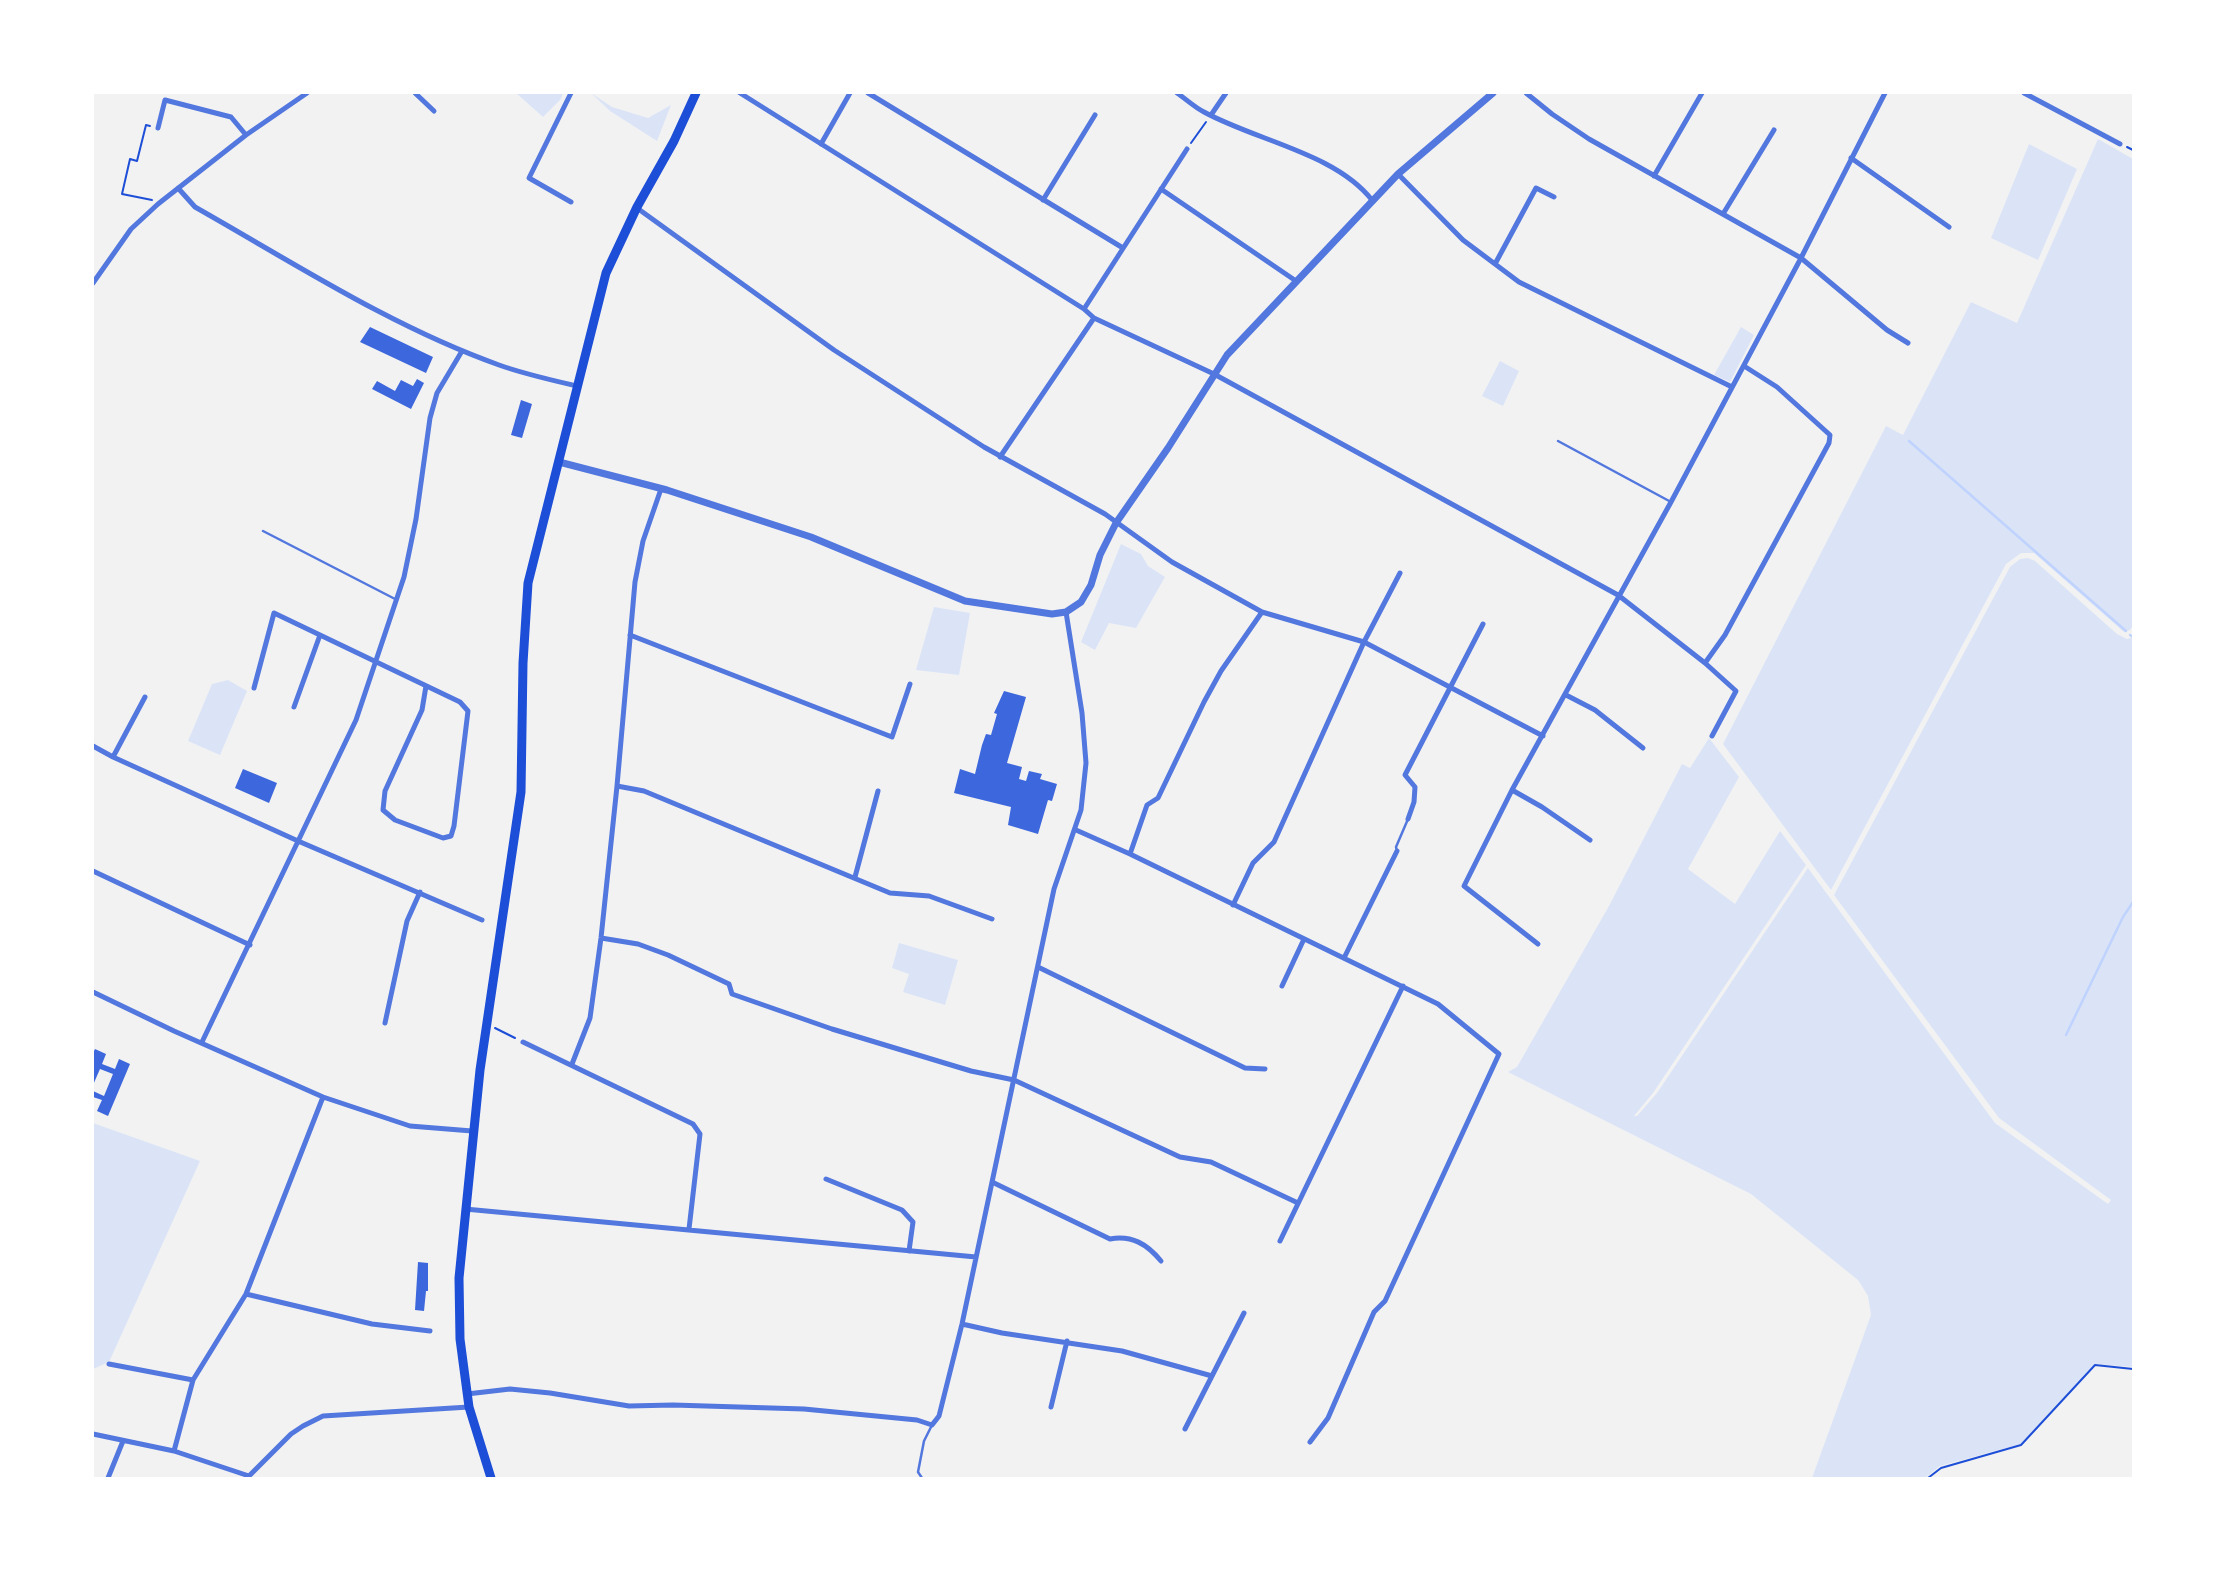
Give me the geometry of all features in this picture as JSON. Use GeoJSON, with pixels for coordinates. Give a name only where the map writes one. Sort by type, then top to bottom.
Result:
{"type":"FeatureCollection","features":[{"type":"Feature","properties":{"kind":"main road"},"geometry":{"type":"LineString","coordinates":[[491,1478],[469,1407],[460,1339],[459,1278],[472,1131],[521,792],[523,663],[528,583],[606,273],[696,93]]}},
{"type":"Feature","properties":{"kind":"street"},"geometry":{"type":"LineString","coordinates":[[94,279],[131,229],[177,188],[307,93]]}},
{"type":"Feature","properties":{"kind":"street"},"geometry":{"type":"LineString","coordinates":[[415,93],[434,111]]}},
{"type":"Feature","properties":{"kind":"street"},"geometry":{"type":"LineString","coordinates":[[571,93],[529,178],[571,202]]}},
{"type":"Feature","properties":{"kind":"street"},"geometry":{"type":"LineString","coordinates":[[740,93],[1084,309],[1094,318],[1214,374],[1618,595],[1705,663],[1736,691],[1712,736]]}},
{"type":"Feature","properties":{"kind":"street"},"geometry":{"type":"LineString","coordinates":[[821,144],[850,93]]}},
{"type":"Feature","properties":{"kind":"street"},"geometry":{"type":"LineString","coordinates":[[868,93],[1123,248]]}},
{"type":"Feature","properties":{"kind":"street"},"geometry":{"type":"LineString","coordinates":[[1177,93],[1210,115],[1339,170],[1361,186],[1373,200]]}},
{"type":"Feature","properties":{"kind":"street"},"geometry":{"type":"LineString","coordinates":[[1210,115],[1226,93]]}},
{"type":"Feature","properties":{"kind":"street"},"geometry":{"type":"LineString","coordinates":[[559,462],[661,489],[811,537],[965,601],[1052,614],[1066,612],[1081,602],[1091,585],[1100,555],[1116,523],[1227,355],[1398,174],[1493,93]]}},
{"type":"Feature","properties":{"kind":"street"},"geometry":{"type":"LineString","coordinates":[[1526,93],[1589,139],[1801,258],[1887,330],[1908,343]]}},
{"type":"Feature","properties":{"kind":"street"},"geometry":{"type":"LineString","coordinates":[[1654,176],[1702,93]]}},
{"type":"Feature","properties":{"kind":"street"},"geometry":{"type":"LineString","coordinates":[[1538,944],[1464,886],[1512,790],[1744,366],[1885,93]]}},
{"type":"Feature","properties":{"kind":"street"},"geometry":{"type":"LineString","coordinates":[[2024,93],[2120,144]]}},
{"type":"Feature","properties":{"kind":"street"},"geometry":{"type":"LineString","coordinates":[[158,128],[165,100],[231,117],[246,135]]}},
{"type":"Feature","properties":{"kind":"street"},"geometry":{"type":"LineString","coordinates":[[1043,200],[1095,114]]}},
{"type":"Feature","properties":{"kind":"street"},"geometry":{"type":"LineString","coordinates":[[1723,214],[1774,130]]}},
{"type":"Feature","properties":{"kind":"street"},"geometry":{"type":"LineString","coordinates":[[1084,309],[1187,149]]}},
{"type":"Feature","properties":{"kind":"street"},"geometry":{"type":"LineString","coordinates":[[1851,158],[1950,227]]}},
{"type":"Feature","properties":{"kind":"street"},"geometry":{"type":"LineString","coordinates":[[1398,174],[1464,240],[1520,282],[1732,387]]}},
{"type":"Feature","properties":{"kind":"street"},"geometry":{"type":"LineString","coordinates":[[177,188],[195,207],[369,306],[462,351],[525,373],[577,386]]}},
{"type":"Feature","properties":{"kind":"street"},"geometry":{"type":"LineString","coordinates":[[1495,264],[1536,188],[1555,197]]}},
{"type":"Feature","properties":{"kind":"street"},"geometry":{"type":"LineString","coordinates":[[1161,189],[1296,281]]}},
{"type":"Feature","properties":{"kind":"street"},"geometry":{"type":"LineString","coordinates":[[637,208],[834,350],[1000,457],[1105,514],[1172,562],[1262,612],[1364,642],[1543,736]]}},
{"type":"Feature","properties":{"kind":"street"},"geometry":{"type":"LineString","coordinates":[[1000,457],[1094,318]]}},
{"type":"Feature","properties":{"kind":"street"},"geometry":{"type":"LineString","coordinates":[[202,1042],[356,720],[404,577],[416,519],[430,418],[437,393],[462,351]]}},
{"type":"Feature","properties":{"kind":"street"},"geometry":{"type":"LineString","coordinates":[[1705,663],[1737,615],[1829,443],[1830,435],[1777,387],[1744,366]]}},
{"type":"Feature","properties":{"kind":"street"},"geometry":{"type":"LineString","coordinates":[[572,1064],[590,1018],[601,938],[635,582],[643,541],[661,489]]}},
{"type":"Feature","properties":{"kind":"street"},"geometry":{"type":"LineString","coordinates":[[1234,905],[1253,863],[1274,842],[1364,642],[1400,573]]}},
{"type":"Feature","properties":{"kind":"street"},"geometry":{"type":"LineString","coordinates":[[467,1394],[510,1389],[629,1406],[804,1409],[917,1420],[932,1425],[939,1416],[962,1324],[1054,889],[1081,810],[1086,763],[1083,713],[1066,612]]}},
{"type":"Feature","properties":{"kind":"street"},"geometry":{"type":"LineString","coordinates":[[1130,854],[1147,805],[1158,798],[1216,681],[1262,612]]}},
{"type":"Feature","properties":{"kind":"street"},"geometry":{"type":"LineString","coordinates":[[254,688],[274,613],[460,702],[468,711],[454,826],[451,836],[443,838],[395,820],[383,810],[385,791],[422,710],[426,686]]}},
{"type":"Feature","properties":{"kind":"street"},"geometry":{"type":"LineString","coordinates":[[1408,819],[1414,803],[1415,787],[1405,775],[1483,624]]}},
{"type":"Feature","properties":{"kind":"street"},"geometry":{"type":"LineString","coordinates":[[294,707],[320,635]]}},
{"type":"Feature","properties":{"kind":"street"},"geometry":{"type":"LineString","coordinates":[[630,635],[892,737],[910,684]]}},
{"type":"Feature","properties":{"kind":"street"},"geometry":{"type":"LineString","coordinates":[[1566,695],[1595,710],[1643,748]]}},
{"type":"Feature","properties":{"kind":"street"},"geometry":{"type":"LineString","coordinates":[[113,757],[145,697]]}},
{"type":"Feature","properties":{"kind":"street"},"geometry":{"type":"LineString","coordinates":[[93,746],[298,841],[482,920]]}},
{"type":"Feature","properties":{"kind":"street"},"geometry":{"type":"LineString","coordinates":[[617,786],[644,791],[890,892],[929,896],[992,919]]}},
{"type":"Feature","properties":{"kind":"street"},"geometry":{"type":"LineString","coordinates":[[1512,790],[1590,840]]}},
{"type":"Feature","properties":{"kind":"street"},"geometry":{"type":"LineString","coordinates":[[855,877],[878,791]]}},
{"type":"Feature","properties":{"kind":"street"},"geometry":{"type":"LineString","coordinates":[[1076,830],[1438,1004],[1499,1054],[1385,1301],[1374,1312],[1328,1418],[1310,1442]]}},
{"type":"Feature","properties":{"kind":"street"},"geometry":{"type":"LineString","coordinates":[[1344,958],[1397,851]]}},
{"type":"Feature","properties":{"kind":"street"},"geometry":{"type":"LineString","coordinates":[[93,871],[250,945]]}},
{"type":"Feature","properties":{"kind":"street"},"geometry":{"type":"LineString","coordinates":[[386,1023],[407,921],[420,892]]}},
{"type":"Feature","properties":{"kind":"street"},"geometry":{"type":"LineString","coordinates":[[601,938],[638,944],[668,955],[729,984],[732,995],[772,1009],[971,1071],[1014,1080],[1180,1157],[1211,1162],[1298,1203]]}},
{"type":"Feature","properties":{"kind":"street"},"geometry":{"type":"LineString","coordinates":[[1282,986],[1304,939]]}},
{"type":"Feature","properties":{"kind":"street"},"geometry":{"type":"LineString","coordinates":[[1038,967],[1245,1068],[1265,1069]]}},
{"type":"Feature","properties":{"kind":"street"},"geometry":{"type":"LineString","coordinates":[[1280,1241],[1404,986]]}},
{"type":"Feature","properties":{"kind":"street"},"geometry":{"type":"LineString","coordinates":[[93,992],[323,1097],[411,1126],[472,1131]]}},
{"type":"Feature","properties":{"kind":"street"},"geometry":{"type":"LineString","coordinates":[[523,1042],[693,1124],[700,1135],[689,1229]]}},
{"type":"Feature","properties":{"kind":"street"},"geometry":{"type":"LineString","coordinates":[[174,1451],[193,1380],[246,1294],[323,1097]]}},
{"type":"Feature","properties":{"kind":"street"},"geometry":{"type":"LineString","coordinates":[[826,1179],[902,1210],[913,1222],[909,1251]]}},
{"type":"Feature","properties":{"kind":"street"},"geometry":{"type":"LineString","coordinates":[[992,1182],[1110,1239],[1125,1236],[1151,1250],[1161,1261]]}},
{"type":"Feature","properties":{"kind":"street"},"geometry":{"type":"LineString","coordinates":[[465,1209],[976,1257]]}},
{"type":"Feature","properties":{"kind":"street"},"geometry":{"type":"LineString","coordinates":[[246,1294],[372,1324],[430,1331]]}},
{"type":"Feature","properties":{"kind":"street"},"geometry":{"type":"LineString","coordinates":[[1185,1429],[1244,1313]]}},
{"type":"Feature","properties":{"kind":"street"},"geometry":{"type":"LineString","coordinates":[[962,1324],[1130,1353],[1212,1376]]}},
{"type":"Feature","properties":{"kind":"street"},"geometry":{"type":"LineString","coordinates":[[1051,1407],[1067,1341]]}},
{"type":"Feature","properties":{"kind":"street"},"geometry":{"type":"LineString","coordinates":[[1128,1361],[1130,1353]]}},
{"type":"Feature","properties":{"kind":"street"},"geometry":{"type":"LineString","coordinates":[[109,1364],[193,1380]]}},
{"type":"Feature","properties":{"kind":"street"},"geometry":{"type":"LineString","coordinates":[[93,1434],[174,1451],[248,1477],[291,1434],[323,1416],[469,1407]]}},
{"type":"Feature","properties":{"kind":"street"},"geometry":{"type":"LineString","coordinates":[[108,1478],[123,1441]]}},
{"type":"Feature","properties":{"kind":"lane"},"geometry":{"type":"LineString","coordinates":[[1558,441],[1671,502]]}},
{"type":"Feature","properties":{"kind":"lane"},"geometry":{"type":"LineString","coordinates":[[263,531],[397,600]]}},
{"type":"Feature","properties":{"kind":"lane"},"geometry":{"type":"LineString","coordinates":[[1397,851],[1395,847],[1408,819]]}},
{"type":"Feature","properties":{"kind":"lane"},"geometry":{"type":"LineString","coordinates":[[922,1478],[918,1472],[924,1441],[932,1425]]}},
{"type":"Feature","properties":{"kind":"path"},"geometry":{"type":"LineString","coordinates":[[1187,149],[1210,115]]}},
{"type":"Feature","properties":{"kind":"path"},"geometry":{"type":"LineString","coordinates":[[158,128],[146,125],[137,161],[130,159],[122,194],[155,200],[159,204]]}},
{"type":"Feature","properties":{"kind":"path"},"geometry":{"type":"LineString","coordinates":[[488,1024],[523,1042]]}},
{"type":"Feature","properties":{"kind":"path"},"geometry":{"type":"LineString","coordinates":[[1928,1478],[1941,1468],[2021,1445],[2095,1366],[2133,1369]]}},
{"type":"Feature","properties":{"kind":"shaded area"},"geometry":{"type":"Polygon","coordinates":[[[516,93],[563,93],[561,99],[543,117],[516,93]]]}},
{"type":"Feature","properties":{"kind":"shaded area"},"geometry":{"type":"Polygon","coordinates":[[[591,93],[612,107],[648,118],[671,105],[657,141],[610,111],[591,93]]]}},
{"type":"Feature","properties":{"kind":"shaded area"},"geometry":{"type":"Polygon","coordinates":[[[2098,139],[2133,159],[2133,626],[2124,632],[2034,553],[2021,553],[2006,564],[1831,890],[1723,744],[1886,426],[1903,435],[1971,302],[2017,323],[2098,139]]]}},
{"type":"Feature","properties":{"kind":"shaded area"},"geometry":{"type":"Polygon","coordinates":[[[2029,144],[2077,169],[2038,260],[1991,238],[2029,144]]]}},
{"type":"Feature","properties":{"kind":"shaded area"},"geometry":{"type":"Polygon","coordinates":[[[1741,327],[1754,335],[1730,382],[1714,375],[1741,327]]]}},
{"type":"Feature","properties":{"kind":"shaded area"},"geometry":{"type":"Polygon","coordinates":[[[1500,361],[1519,371],[1503,406],[1482,396],[1500,361]]]}},
{"type":"Feature","properties":{"kind":"shaded area"},"geometry":{"type":"Polygon","coordinates":[[[1121,544],[1141,554],[1148,566],[1165,577],[1136,628],[1109,623],[1095,650],[1081,642],[1121,544]]]}},
{"type":"Feature","properties":{"kind":"shaded area"},"geometry":{"type":"Polygon","coordinates":[[[2020,559],[2035,561],[2117,634],[2127,639],[2133,637],[2133,1367],[2095,1364],[2021,1444],[1940,1466],[1925,1478],[1812,1478],[1871,1315],[1868,1296],[1858,1280],[1751,1194],[1508,1072],[1517,1067],[1609,906],[1682,764],[1690,768],[1709,738],[1739,777],[1688,869],[1735,904],[1780,831],[1806,865],[1653,1093],[1634,1116],[1637,1116],[1657,1093],[1808,868],[1995,1123],[2108,1204],[2111,1200],[1999,1118],[1834,895],[2010,567],[2020,559]]]}},
{"type":"Feature","properties":{"kind":"shaded area"},"geometry":{"type":"Polygon","coordinates":[[[934,607],[970,613],[959,675],[916,670],[934,607]]]}},
{"type":"Feature","properties":{"kind":"shaded area"},"geometry":{"type":"Polygon","coordinates":[[[228,680],[247,691],[220,755],[188,741],[212,684],[228,680]]]}},
{"type":"Feature","properties":{"kind":"shaded area"},"geometry":{"type":"Polygon","coordinates":[[[899,943],[958,960],[945,1005],[903,992],[909,974],[892,968],[899,943]]]}},
{"type":"Feature","properties":{"kind":"shaded area"},"geometry":{"type":"Polygon","coordinates":[[[93,1123],[200,1161],[109,1362],[93,1369],[93,1123]]]}},
{"type":"Feature","properties":{"kind":"building"},"geometry":{"type":"Polygon","coordinates":[[[370,327],[433,357],[426,373],[360,342],[370,327]]]}},
{"type":"Feature","properties":{"kind":"building"},"geometry":{"type":"Polygon","coordinates":[[[417,379],[424,383],[411,409],[372,389],[377,381],[395,391],[401,380],[413,386],[417,379]]]}},
{"type":"Feature","properties":{"kind":"building"},"geometry":{"type":"Polygon","coordinates":[[[521,400],[532,404],[522,438],[511,435],[521,400]]]}},
{"type":"Feature","properties":{"kind":"building"},"geometry":{"type":"Polygon","coordinates":[[[1004,691],[1026,697],[1007,763],[1022,767],[1019,779],[1026,781],[1029,771],[1042,774],[1040,779],[1057,784],[1052,801],[1048,800],[1038,834],[1008,825],[1011,807],[954,793],[960,769],[975,774],[982,745],[986,734],[991,735],[997,714],[994,713],[1004,691]]]}},
{"type":"Feature","properties":{"kind":"building"},"geometry":{"type":"Polygon","coordinates":[[[243,769],[277,783],[269,803],[235,788],[243,769]]]}},
{"type":"Feature","properties":{"kind":"building"},"geometry":{"type":"Polygon","coordinates":[[[95,1049],[106,1054],[102,1064],[115,1069],[119,1059],[130,1064],[108,1116],[97,1111],[102,1100],[93,1097],[93,1091],[104,1096],[113,1074],[100,1069],[93,1085],[95,1049]]]}},
{"type":"Feature","properties":{"kind":"building"},"geometry":{"type":"Polygon","coordinates":[[[418,1262],[428,1263],[428,1291],[424,1311],[415,1310],[418,1262]]]}},
{"type":"Feature","properties":{"kind":"waterway"},"geometry":{"type":"LineString","coordinates":[[1909,441],[2126,631]]}},
{"type":"Feature","properties":{"kind":"waterway"},"geometry":{"type":"LineString","coordinates":[[2066,1035],[2123,917],[2133,902]]}}]}
